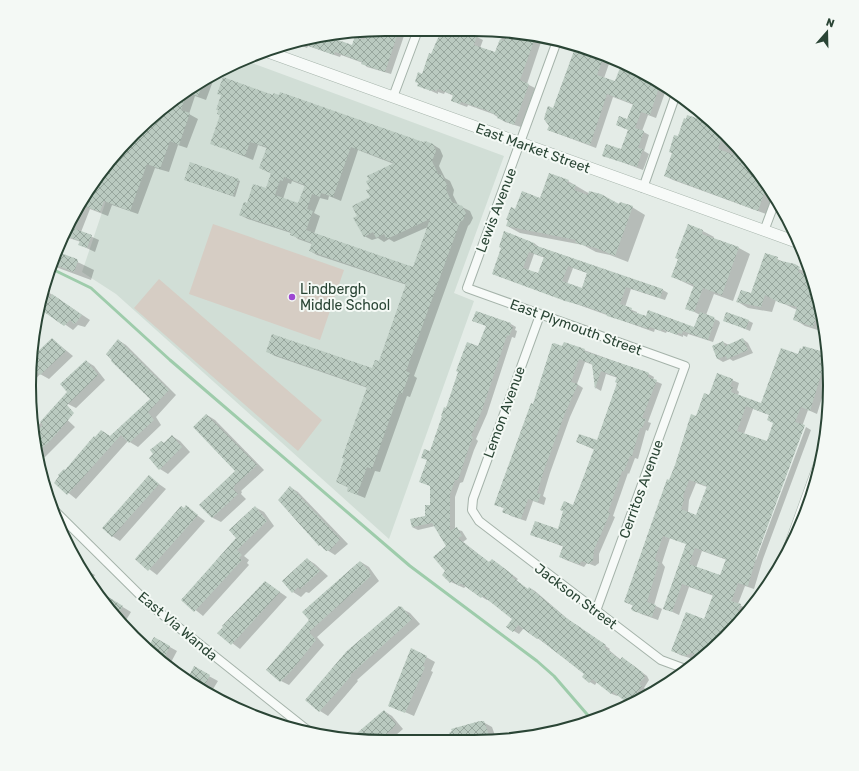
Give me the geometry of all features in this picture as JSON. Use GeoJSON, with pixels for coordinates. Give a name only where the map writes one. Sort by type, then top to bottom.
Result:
{"type":"FeatureCollection","features":[{"type":"Feature","properties":{"kind":"street"},"geometry":{"type":"LineString","coordinates":[[393,97],[416,36]]}},
{"type":"Feature","properties":{"kind":"street","name":"Lewis Avenue"},"geometry":{"type":"LineString","coordinates":[[467,288],[521,144],[555,46]]}},
{"type":"Feature","properties":{"kind":"street","name":"East Market Street"},"geometry":{"type":"LineString","coordinates":[[275,54],[791,240]]}},
{"type":"Feature","properties":{"kind":"street"},"geometry":{"type":"LineString","coordinates":[[643,188],[674,99]]}},
{"type":"Feature","properties":{"kind":"street"},"geometry":{"type":"LineString","coordinates":[[764,231],[773,206]]}},
{"type":"Feature","properties":{"kind":"street","name":"East Plymouth Street"},"geometry":{"type":"LineString","coordinates":[[467,288],[685,366]]}},
{"type":"Feature","properties":{"kind":"street","name":"Lemon Avenue"},"geometry":{"type":"LineString","coordinates":[[472,510],[473,499],[540,315]]}},
{"type":"Feature","properties":{"kind":"street","name":"Cerritos Avenue"},"geometry":{"type":"LineString","coordinates":[[596,611],[685,366]]}},
{"type":"Feature","properties":{"kind":"street","name":"Jackson Street"},"geometry":{"type":"LineString","coordinates":[[472,510],[479,522],[596,611],[661,660],[680,667]]}},
{"type":"Feature","properties":{"kind":"street","name":"East Via Wanda"},"geometry":{"type":"LineString","coordinates":[[64,520],[148,603],[300,724]]}},
{"type":"Feature","properties":{"kind":"shaded area","name":"Lindbergh Middle School"},"geometry":{"type":"Polygon","coordinates":[[[252,63],[504,156],[454,293],[474,301],[389,539],[116,294],[82,272],[120,158],[138,138],[173,108],[211,83],[252,63]]]}},
{"type":"Feature","properties":{"kind":"shaded area"},"geometry":{"type":"Polygon","coordinates":[[[213,224],[344,270],[320,340],[189,294],[213,224]]]}},
{"type":"Feature","properties":{"kind":"shaded area"},"geometry":{"type":"Polygon","coordinates":[[[159,279],[322,420],[298,451],[134,308],[159,279]]]}},
{"type":"Feature","properties":{"kind":"building"},"geometry":{"type":"Polygon","coordinates":[[[397,36],[385,72],[361,64],[362,62],[335,52],[334,55],[307,45],[337,40],[352,45],[354,38],[364,40],[365,37],[397,36]]]}},
{"type":"Feature","properties":{"kind":"building"},"geometry":{"type":"Polygon","coordinates":[[[439,36],[477,36],[474,45],[495,52],[500,39],[504,41],[505,38],[534,42],[520,80],[529,84],[514,125],[497,118],[498,116],[486,110],[461,102],[460,104],[451,101],[453,95],[438,89],[437,91],[431,91],[417,86],[418,83],[415,82],[418,72],[422,74],[429,53],[431,54],[439,36]]]}},
{"type":"Feature","properties":{"kind":"building"},"geometry":{"type":"Polygon","coordinates":[[[574,51],[602,61],[597,75],[615,81],[620,68],[658,89],[650,115],[641,112],[635,128],[644,131],[638,148],[643,149],[637,167],[602,156],[606,144],[621,149],[628,130],[616,125],[619,116],[627,119],[633,104],[607,94],[590,145],[547,130],[549,126],[544,119],[548,106],[553,108],[574,51]]]}},
{"type":"Feature","properties":{"kind":"building"},"geometry":{"type":"Polygon","coordinates":[[[223,77],[273,95],[273,93],[279,95],[280,92],[423,142],[425,141],[433,144],[436,151],[432,161],[438,174],[442,175],[447,185],[446,190],[452,202],[462,206],[466,213],[463,220],[460,222],[406,371],[410,373],[402,394],[399,393],[372,469],[367,467],[357,495],[347,491],[348,487],[336,482],[344,459],[342,458],[367,387],[266,352],[272,334],[372,368],[375,360],[379,361],[406,284],[309,251],[312,243],[290,235],[291,232],[239,215],[244,202],[247,203],[253,184],[266,188],[271,173],[259,168],[267,147],[250,142],[245,156],[210,144],[220,115],[217,114],[218,110],[216,110],[221,95],[217,94],[223,77]],[[351,147],[333,197],[321,193],[320,197],[312,194],[307,209],[313,211],[306,230],[413,267],[430,219],[389,238],[386,238],[384,234],[376,238],[373,232],[364,237],[353,218],[357,216],[352,206],[370,197],[366,190],[370,189],[366,181],[369,180],[367,176],[394,163],[351,147]],[[284,177],[283,181],[280,180],[275,195],[298,203],[305,185],[284,177]]]}},
{"type":"Feature","properties":{"kind":"building"},"geometry":{"type":"Polygon","coordinates":[[[201,89],[198,96],[193,94],[201,89]]]}},
{"type":"Feature","properties":{"kind":"building"},"geometry":{"type":"Polygon","coordinates":[[[184,100],[181,110],[190,113],[179,145],[170,141],[160,169],[147,164],[130,211],[104,201],[100,212],[86,206],[108,173],[138,138],[184,100]]]}},
{"type":"Feature","properties":{"kind":"building"},"geometry":{"type":"Polygon","coordinates":[[[687,115],[699,119],[721,138],[718,149],[736,156],[751,173],[765,192],[758,211],[664,176],[672,153],[669,152],[674,135],[678,136],[684,118],[686,119],[687,115]]]}},
{"type":"Feature","properties":{"kind":"building"},"geometry":{"type":"Polygon","coordinates":[[[190,162],[239,179],[233,196],[184,180],[190,162]]]}},
{"type":"Feature","properties":{"kind":"building"},"geometry":{"type":"Polygon","coordinates":[[[549,173],[569,180],[567,183],[576,185],[574,190],[588,195],[589,191],[601,194],[619,204],[620,202],[633,206],[615,256],[596,248],[582,245],[575,242],[576,240],[506,226],[508,220],[506,220],[511,207],[515,209],[522,191],[540,198],[549,173]]]}},
{"type":"Feature","properties":{"kind":"building"},"geometry":{"type":"Polygon","coordinates":[[[688,224],[703,230],[702,234],[739,247],[722,295],[703,288],[694,312],[685,309],[694,285],[671,277],[678,259],[675,258],[688,224]]]}},
{"type":"Feature","properties":{"kind":"building"},"geometry":{"type":"Polygon","coordinates":[[[73,228],[92,235],[87,248],[78,245],[80,241],[69,237],[73,228]]]}},
{"type":"Feature","properties":{"kind":"building"},"geometry":{"type":"Polygon","coordinates":[[[504,231],[534,243],[534,245],[663,289],[660,298],[626,287],[620,304],[632,308],[631,311],[646,316],[648,310],[694,327],[700,312],[714,317],[715,320],[708,340],[683,331],[682,334],[678,333],[677,335],[661,329],[661,331],[650,327],[649,329],[607,316],[606,314],[587,307],[565,301],[492,274],[501,248],[499,247],[504,231]],[[529,252],[523,268],[538,273],[544,257],[529,252]],[[568,266],[562,281],[582,288],[587,273],[568,266]]]}},
{"type":"Feature","properties":{"kind":"building"},"geometry":{"type":"Polygon","coordinates":[[[765,253],[778,257],[777,260],[795,264],[800,267],[798,272],[804,274],[811,295],[816,318],[813,327],[793,320],[797,307],[780,303],[765,295],[761,307],[736,302],[741,290],[751,293],[765,253]]]}},
{"type":"Feature","properties":{"kind":"building"},"geometry":{"type":"Polygon","coordinates":[[[62,254],[77,259],[78,261],[74,272],[58,266],[62,254]]]}},
{"type":"Feature","properties":{"kind":"building"},"geometry":{"type":"Polygon","coordinates":[[[52,294],[82,315],[76,323],[74,324],[70,320],[64,326],[44,312],[48,295],[50,297],[52,294]]]}},
{"type":"Feature","properties":{"kind":"building"},"geometry":{"type":"Polygon","coordinates":[[[476,311],[511,323],[510,326],[513,327],[509,336],[507,335],[482,410],[471,436],[473,437],[458,480],[455,480],[450,494],[450,531],[457,527],[462,536],[458,538],[477,553],[489,562],[492,559],[513,575],[512,577],[528,589],[529,587],[565,617],[606,645],[604,647],[620,660],[622,657],[642,672],[645,677],[639,684],[642,686],[636,695],[624,701],[613,692],[611,694],[592,679],[589,683],[582,677],[584,674],[538,638],[537,639],[518,625],[513,632],[506,627],[512,619],[483,596],[481,598],[462,584],[459,586],[452,581],[450,583],[442,575],[445,571],[433,557],[446,546],[432,523],[412,527],[410,519],[425,516],[425,505],[430,505],[430,486],[419,482],[427,460],[421,458],[424,449],[430,451],[444,407],[446,408],[458,372],[456,371],[467,342],[478,346],[486,326],[472,321],[476,311]]]}},
{"type":"Feature","properties":{"kind":"building"},"geometry":{"type":"Polygon","coordinates":[[[726,312],[749,320],[746,329],[723,321],[726,312]]]}},
{"type":"Feature","properties":{"kind":"building"},"geometry":{"type":"Polygon","coordinates":[[[52,338],[66,351],[40,375],[37,372],[38,351],[52,338]]]}},
{"type":"Feature","properties":{"kind":"building"},"geometry":{"type":"Polygon","coordinates":[[[743,338],[748,350],[727,359],[726,356],[717,359],[712,346],[723,341],[725,346],[743,338]]]}},
{"type":"Feature","properties":{"kind":"building"},"geometry":{"type":"Polygon","coordinates":[[[118,339],[169,390],[148,412],[154,420],[129,443],[121,435],[67,495],[54,483],[59,476],[58,475],[64,469],[65,470],[101,430],[110,436],[150,399],[111,361],[112,360],[106,354],[118,339]]]}},
{"type":"Feature","properties":{"kind":"building"},"geometry":{"type":"Polygon","coordinates":[[[564,342],[585,349],[584,351],[647,372],[649,373],[648,377],[657,380],[642,418],[646,419],[642,428],[640,428],[632,456],[630,456],[624,471],[622,471],[608,512],[610,513],[594,550],[593,560],[589,564],[581,561],[580,564],[578,564],[559,557],[563,546],[530,535],[535,521],[558,529],[563,511],[560,510],[564,501],[573,505],[594,449],[576,442],[579,434],[597,440],[617,383],[615,382],[617,377],[601,371],[595,389],[592,364],[579,359],[571,382],[578,384],[565,413],[544,470],[537,493],[541,494],[538,502],[528,499],[521,519],[502,512],[504,508],[494,505],[531,403],[533,404],[552,344],[554,343],[562,346],[564,342]]]}},
{"type":"Feature","properties":{"kind":"building"},"geometry":{"type":"Polygon","coordinates":[[[803,346],[821,351],[822,370],[810,411],[801,407],[795,422],[805,425],[757,555],[748,586],[738,583],[731,601],[741,604],[737,614],[721,633],[696,655],[691,653],[685,656],[671,651],[686,612],[704,619],[713,595],[682,584],[672,612],[663,609],[686,544],[663,536],[655,558],[656,561],[659,562],[647,602],[656,605],[652,617],[633,611],[631,609],[633,605],[624,602],[667,479],[669,480],[675,465],[691,414],[696,416],[704,393],[709,395],[717,373],[733,379],[730,386],[733,387],[731,392],[761,403],[781,348],[798,354],[800,348],[802,349],[803,346]],[[746,406],[737,431],[767,441],[773,423],[767,420],[769,415],[746,406]],[[689,480],[683,496],[684,500],[681,509],[696,515],[707,486],[689,480]],[[695,548],[689,564],[720,575],[726,559],[695,548]]]}},
{"type":"Feature","properties":{"kind":"building"},"geometry":{"type":"Polygon","coordinates":[[[86,360],[98,375],[67,405],[74,413],[42,448],[39,429],[43,425],[40,422],[67,392],[60,384],[86,360]]]}},
{"type":"Feature","properties":{"kind":"building"},"geometry":{"type":"Polygon","coordinates":[[[206,414],[257,465],[234,486],[235,487],[233,489],[238,494],[212,518],[199,505],[235,471],[193,427],[206,414]]]}},
{"type":"Feature","properties":{"kind":"building"},"geometry":{"type":"Polygon","coordinates":[[[172,435],[182,447],[159,470],[149,458],[153,454],[150,450],[161,441],[164,443],[172,435]]]}},
{"type":"Feature","properties":{"kind":"building"},"geometry":{"type":"Polygon","coordinates":[[[149,475],[159,484],[112,537],[102,528],[149,475]]]}},
{"type":"Feature","properties":{"kind":"building"},"geometry":{"type":"Polygon","coordinates":[[[290,486],[340,539],[330,550],[326,551],[320,545],[319,546],[278,500],[290,486]]]}},
{"type":"Feature","properties":{"kind":"building"},"geometry":{"type":"Polygon","coordinates":[[[186,505],[198,515],[148,571],[135,559],[181,506],[184,508],[186,505]]]}},
{"type":"Feature","properties":{"kind":"building"},"geometry":{"type":"Polygon","coordinates":[[[255,506],[267,521],[237,550],[242,555],[239,558],[242,560],[194,612],[181,600],[236,538],[229,530],[255,506]]]}},
{"type":"Feature","properties":{"kind":"building"},"geometry":{"type":"Polygon","coordinates":[[[307,558],[320,571],[300,589],[298,587],[292,593],[282,581],[307,558]]]}},
{"type":"Feature","properties":{"kind":"building"},"geometry":{"type":"Polygon","coordinates":[[[360,561],[370,572],[369,573],[371,576],[309,632],[316,640],[292,670],[280,682],[266,670],[309,620],[302,612],[360,561]]]}},
{"type":"Feature","properties":{"kind":"building"},"geometry":{"type":"Polygon","coordinates":[[[265,581],[280,592],[231,645],[217,633],[265,581]]]}},
{"type":"Feature","properties":{"kind":"building"},"geometry":{"type":"Polygon","coordinates":[[[106,596],[123,606],[120,612],[106,596]]]}},
{"type":"Feature","properties":{"kind":"building"},"geometry":{"type":"Polygon","coordinates":[[[399,606],[402,607],[412,619],[350,675],[351,676],[319,712],[305,700],[346,652],[399,606]]]}},
{"type":"Feature","properties":{"kind":"building"},"geometry":{"type":"Polygon","coordinates":[[[154,637],[170,646],[165,656],[150,644],[154,637]]]}},
{"type":"Feature","properties":{"kind":"building"},"geometry":{"type":"Polygon","coordinates":[[[411,648],[427,656],[423,666],[425,667],[405,713],[388,706],[411,648]]]}},
{"type":"Feature","properties":{"kind":"building"},"geometry":{"type":"Polygon","coordinates":[[[194,666],[210,675],[205,685],[190,675],[194,666]]]}},
{"type":"Feature","properties":{"kind":"building"},"geometry":{"type":"Polygon","coordinates":[[[384,710],[396,724],[385,735],[357,733],[384,710]]]}},
{"type":"Feature","properties":{"kind":"building"},"geometry":{"type":"Polygon","coordinates":[[[484,721],[489,734],[450,735],[449,733],[452,731],[451,729],[484,721]]]}},
{"type":"Feature","properties":{"kind":"waterway"},"geometry":{"type":"LineString","coordinates":[[56,271],[91,288],[170,360],[410,566],[537,661],[554,676],[588,715]]}},
{"type":"Feature","properties":{"kind":"place","name":"Lindbergh Middle School"},"geometry":{"type":"Point","coordinates":[292,297]}}]}
